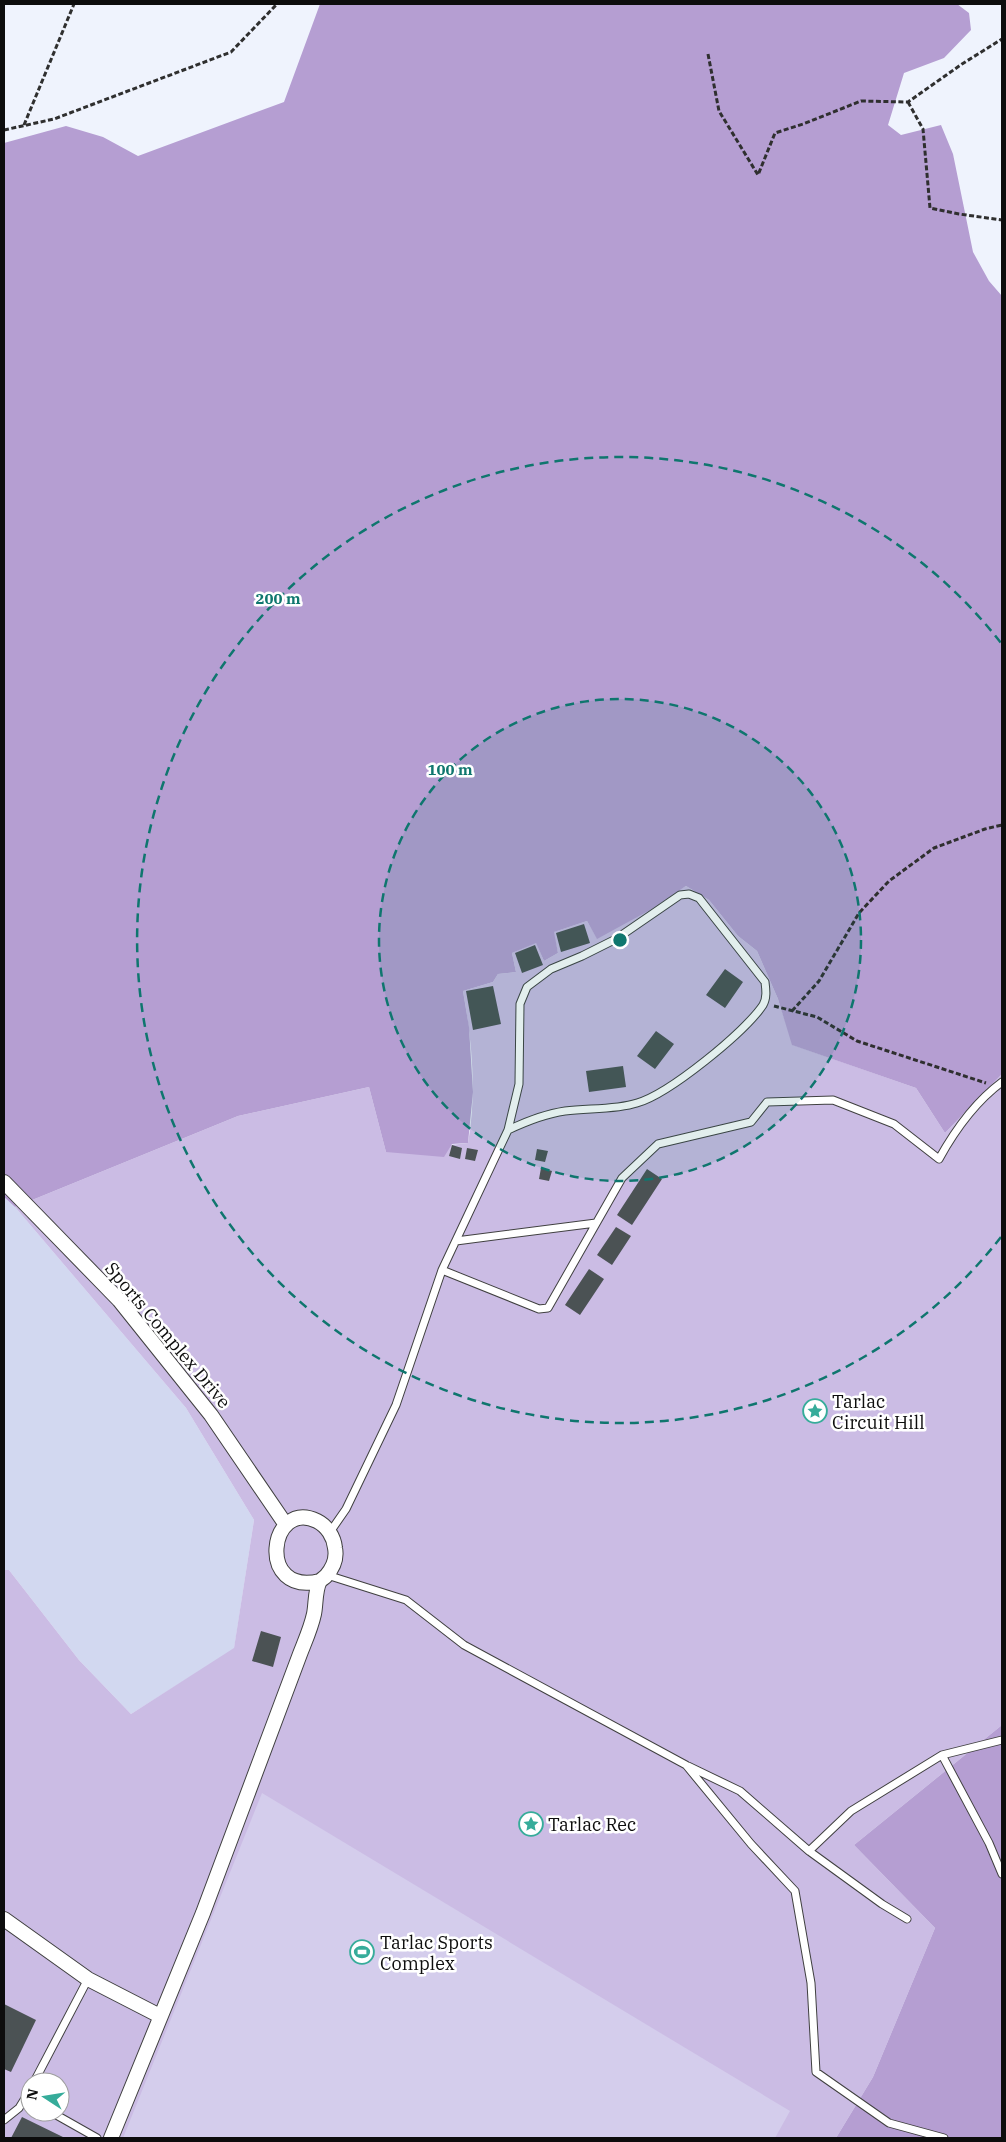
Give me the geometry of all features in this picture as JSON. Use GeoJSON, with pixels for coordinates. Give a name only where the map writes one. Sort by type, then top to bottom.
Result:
{"type":"FeatureCollection","features":[{"type":"Feature","properties":{"kind":"street","name":"Sports Complex Drive"},"geometry":{"type":"LineString","coordinates":[[4,1182],[119,1300],[211,1415],[286,1525]]}},
{"type":"Feature","properties":{"kind":"street"},"geometry":{"type":"LineString","coordinates":[[111,2138],[203,1913],[314,1616],[323,1578],[335,1559],[334,1541],[330,1532],[317,1521],[309,1518],[300,1518],[286,1525],[281,1530],[276,1543],[275,1552],[280,1568],[294,1581],[311,1583],[323,1578]]}},
{"type":"Feature","properties":{"kind":"street"},"geometry":{"type":"LineString","coordinates":[[4,1919],[88,1979],[160,2016]]}},
{"type":"Feature","properties":{"kind":"lane"},"geometry":{"type":"LineString","coordinates":[[330,1532],[346,1509],[396,1406],[442,1270],[508,1130],[519,1084],[520,1004],[527,987],[551,969],[616,939],[680,895],[689,894],[699,898],[765,982],[764,1003],[739,1032],[666,1089],[638,1103],[537,1116],[508,1130]]}},
{"type":"Feature","properties":{"kind":"lane"},"geometry":{"type":"LineString","coordinates":[[442,1270],[538,1309],[548,1308],[622,1178],[658,1144],[751,1122],[767,1102],[833,1100],[894,1124],[939,1159],[953,1132],[985,1096],[1002,1083]]}},
{"type":"Feature","properties":{"kind":"lane"},"geometry":{"type":"LineString","coordinates":[[456,1241],[596,1223]]}},
{"type":"Feature","properties":{"kind":"lane"},"geometry":{"type":"LineString","coordinates":[[323,1578],[406,1600],[464,1645],[686,1765],[740,1791],[809,1851],[882,1904],[907,1919]]}},
{"type":"Feature","properties":{"kind":"lane"},"geometry":{"type":"LineString","coordinates":[[809,1851],[851,1811],[942,1755],[1002,1740]]}},
{"type":"Feature","properties":{"kind":"lane"},"geometry":{"type":"LineString","coordinates":[[942,1755],[989,1843],[1002,1874]]}},
{"type":"Feature","properties":{"kind":"lane"},"geometry":{"type":"LineString","coordinates":[[686,1765],[751,1844],[795,1891],[811,1983],[816,2072],[889,2123],[944,2138]]}},
{"type":"Feature","properties":{"kind":"lane"},"geometry":{"type":"LineString","coordinates":[[39,2072],[88,1979]]}},
{"type":"Feature","properties":{"kind":"lane"},"geometry":{"type":"LineString","coordinates":[[4,2120],[20,2107]]}},
{"type":"Feature","properties":{"kind":"lane"},"geometry":{"type":"LineString","coordinates":[[69,2122],[97,2138]]}},
{"type":"Feature","properties":{"kind":"path"},"geometry":{"type":"LineString","coordinates":[[24,126],[74,4]]}},
{"type":"Feature","properties":{"kind":"path"},"geometry":{"type":"LineString","coordinates":[[4,130],[54,119],[231,52],[277,4]]}},
{"type":"Feature","properties":{"kind":"path"},"geometry":{"type":"LineString","coordinates":[[708,54],[719,111],[758,174],[775,132],[803,124],[861,101],[908,102],[962,64],[1002,40]]}},
{"type":"Feature","properties":{"kind":"path"},"geometry":{"type":"LineString","coordinates":[[908,102],[923,129],[930,208],[1002,220]]}},
{"type":"Feature","properties":{"kind":"path"},"geometry":{"type":"LineString","coordinates":[[792,1011],[819,981],[859,913],[889,881],[934,848],[984,829],[1002,825]]}},
{"type":"Feature","properties":{"kind":"path"},"geometry":{"type":"LineString","coordinates":[[764,1003],[818,1017],[857,1041],[990,1084],[1002,1083]]}},
{"type":"Feature","properties":{"kind":"shaded area"},"geometry":{"type":"Polygon","coordinates":[[[320,4],[957,4],[969,13],[971,30],[944,58],[904,73],[888,125],[901,135],[941,125],[953,154],[973,252],[989,281],[1002,296],[1002,1074],[945,1133],[916,1088],[792,1045],[778,999],[757,951],[738,936],[709,900],[686,886],[650,910],[597,939],[587,921],[554,932],[558,953],[544,961],[536,943],[512,953],[516,972],[498,974],[493,982],[463,991],[469,1027],[473,1092],[468,1143],[452,1144],[444,1157],[386,1152],[369,1087],[238,1116],[15,1207],[4,1197],[4,143],[66,126],[103,137],[138,156],[284,102],[320,4]]]}},
{"type":"Feature","properties":{"kind":"shaded area"},"geometry":{"type":"Polygon","coordinates":[[[686,886],[709,900],[738,936],[757,951],[778,999],[793,1045],[916,1088],[945,1133],[1002,1074],[1002,1725],[854,1845],[935,1928],[873,2077],[836,2138],[4,2138],[4,1570],[9,1570],[79,1660],[131,1714],[234,1648],[254,1520],[186,1408],[15,1207],[238,1116],[369,1087],[386,1152],[468,1143],[473,1086],[469,1029],[463,991],[493,982],[498,974],[516,972],[512,953],[536,942],[544,961],[558,953],[553,932],[587,921],[597,938],[686,886]]]}},
{"type":"Feature","properties":{"kind":"shaded area"},"geometry":{"type":"Polygon","coordinates":[[[4,1197],[15,1207],[186,1408],[254,1520],[234,1649],[131,1714],[79,1660],[9,1570],[4,1570],[4,1197]]]}},
{"type":"Feature","properties":{"kind":"shaded area"},"geometry":{"type":"Polygon","coordinates":[[[1002,1725],[1002,2138],[836,2138],[873,2077],[935,1928],[854,1845],[1002,1725]]]}},
{"type":"Feature","properties":{"kind":"shaded area","name":"Tarlac Sports Complex"},"geometry":{"type":"Polygon","coordinates":[[[262,1793],[790,2111],[775,2138],[123,2138],[262,1793]]]}},
{"type":"Feature","properties":{"kind":"building"},"geometry":{"type":"Polygon","coordinates":[[[584,924],[590,943],[561,952],[556,933],[584,924]]]}},
{"type":"Feature","properties":{"kind":"building"},"geometry":{"type":"Polygon","coordinates":[[[535,945],[543,965],[522,973],[515,953],[535,945]]]}},
{"type":"Feature","properties":{"kind":"building"},"geometry":{"type":"Polygon","coordinates":[[[725,969],[743,982],[725,1008],[706,995],[725,969]]]}},
{"type":"Feature","properties":{"kind":"building"},"geometry":{"type":"Polygon","coordinates":[[[493,986],[501,1024],[473,1030],[466,991],[493,986]]]}},
{"type":"Feature","properties":{"kind":"building"},"geometry":{"type":"Polygon","coordinates":[[[656,1031],[674,1044],[655,1069],[637,1056],[656,1031]]]}},
{"type":"Feature","properties":{"kind":"building"},"geometry":{"type":"Polygon","coordinates":[[[623,1066],[626,1087],[589,1092],[586,1071],[623,1066]]]}},
{"type":"Feature","properties":{"kind":"building"},"geometry":{"type":"Polygon","coordinates":[[[452,1145],[462,1148],[460,1159],[449,1156],[452,1145]]]}},
{"type":"Feature","properties":{"kind":"building"},"geometry":{"type":"Polygon","coordinates":[[[467,1148],[478,1150],[475,1161],[465,1159],[467,1148]]]}},
{"type":"Feature","properties":{"kind":"building"},"geometry":{"type":"Polygon","coordinates":[[[537,1149],[548,1151],[545,1162],[535,1160],[537,1149]]]}},
{"type":"Feature","properties":{"kind":"building"},"geometry":{"type":"Polygon","coordinates":[[[541,1168],[552,1171],[549,1181],[539,1179],[541,1168]]]}},
{"type":"Feature","properties":{"kind":"building"},"geometry":{"type":"Polygon","coordinates":[[[647,1169],[662,1179],[632,1225],[617,1215],[647,1169]]]}},
{"type":"Feature","properties":{"kind":"building"},"geometry":{"type":"Polygon","coordinates":[[[616,1227],[631,1236],[612,1265],[597,1255],[616,1227]]]}},
{"type":"Feature","properties":{"kind":"building"},"geometry":{"type":"Polygon","coordinates":[[[589,1269],[604,1279],[580,1315],[565,1305],[589,1269]]]}},
{"type":"Feature","properties":{"kind":"building"},"geometry":{"type":"Polygon","coordinates":[[[261,1631],[281,1637],[273,1667],[252,1661],[261,1631]]]}},
{"type":"Feature","properties":{"kind":"building"},"geometry":{"type":"Polygon","coordinates":[[[4,2004],[36,2020],[11,2072],[4,2069],[4,2004]]]}},
{"type":"Feature","properties":{"kind":"building"},"geometry":{"type":"Polygon","coordinates":[[[20,2121],[32,2122],[65,2138],[11,2138],[20,2121]]]}},
{"type":"Feature","properties":{"kind":"place","name":"Tarlac Circuit Hill"},"geometry":{"type":"Point","coordinates":[815,1411]}},
{"type":"Feature","properties":{"kind":"place","name":"Tarlac Rec"},"geometry":{"type":"Point","coordinates":[531,1824]}},
{"type":"Feature","properties":{"kind":"place","name":"Tarlac Sports Complex"},"geometry":{"type":"Point","coordinates":[362,1952]}}]}
